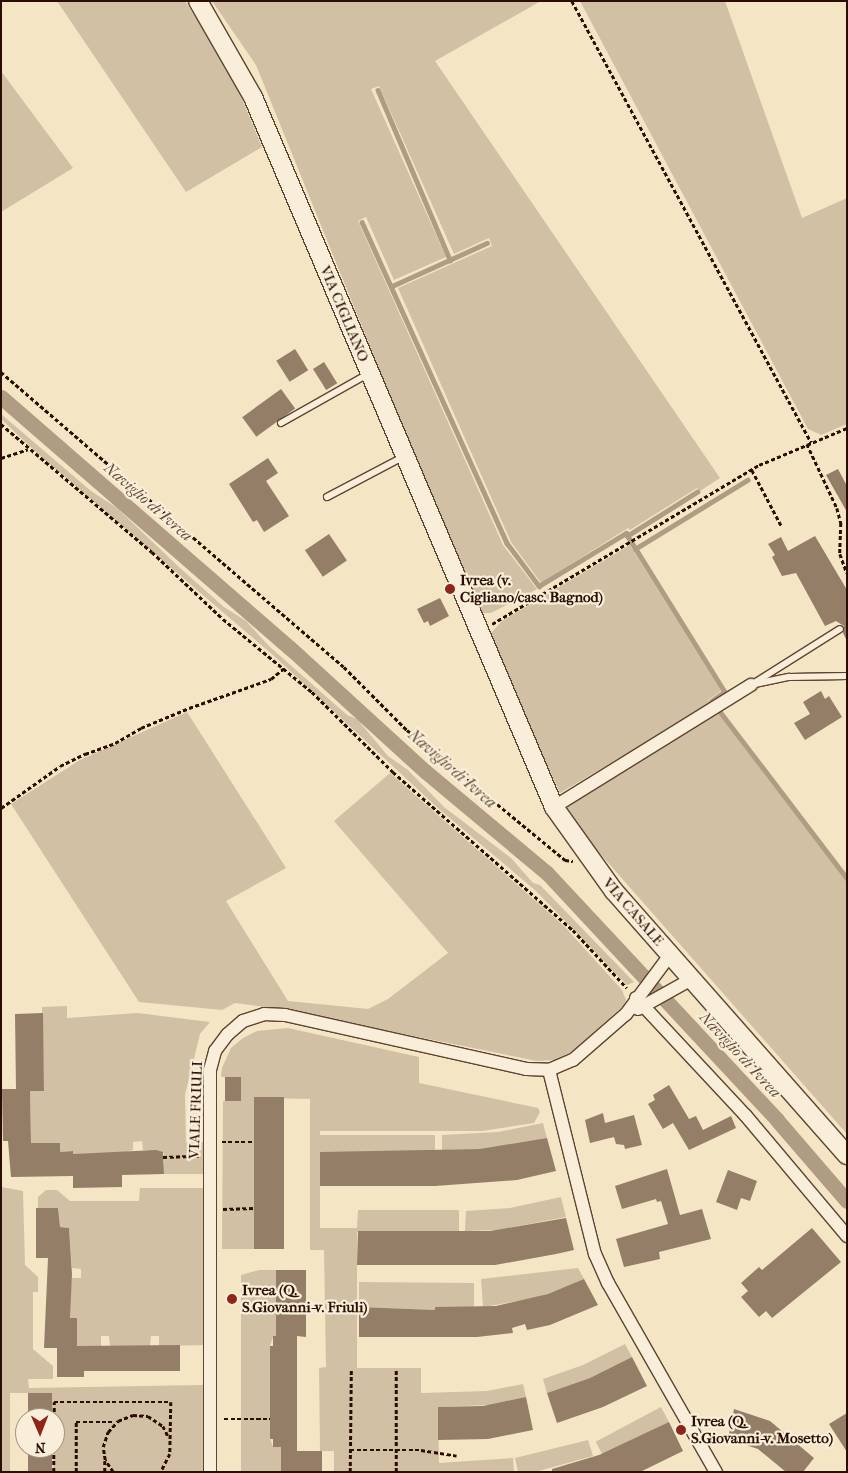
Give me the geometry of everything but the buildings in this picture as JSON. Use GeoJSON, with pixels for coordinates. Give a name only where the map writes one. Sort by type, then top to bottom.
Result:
{"type":"FeatureCollection","features":[{"type":"Feature","properties":{"kind":"main road","name":"VIA CIGLIANO"},"geometry":{"type":"LineString","coordinates":[[198,1],[253,97],[478,632]]}},
{"type":"Feature","properties":{"kind":"main road","name":"VIA CASALE"},"geometry":{"type":"LineString","coordinates":[[478,632],[554,807],[586,856],[664,962],[692,980],[847,1155]]}},
{"type":"Feature","properties":{"kind":"street"},"geometry":{"type":"LineString","coordinates":[[554,807],[751,685]]}},
{"type":"Feature","properties":{"kind":"street","name":"VIALE FRIULI"},"geometry":{"type":"LineString","coordinates":[[641,1002],[664,962]]}},
{"type":"Feature","properties":{"kind":"street","name":"VIALE FRIULI"},"geometry":{"type":"LineString","coordinates":[[210,1472],[210,1070],[215,1051],[244,1021],[264,1014],[285,1015],[526,1069],[549,1070],[573,1060],[641,1002],[692,980]]}},
{"type":"Feature","properties":{"kind":"street"},"geometry":{"type":"LineString","coordinates":[[641,1002],[646,1012],[746,1116],[847,1236]]}},
{"type":"Feature","properties":{"kind":"street"},"geometry":{"type":"LineString","coordinates":[[549,1070],[595,1254],[608,1283],[716,1472]]}},
{"type":"Feature","properties":{"kind":"lane"},"geometry":{"type":"LineString","coordinates":[[281,423],[369,373]]}},
{"type":"Feature","properties":{"kind":"lane"},"geometry":{"type":"LineString","coordinates":[[327,497],[404,456]]}},
{"type":"Feature","properties":{"kind":"lane"},"geometry":{"type":"LineString","coordinates":[[751,685],[840,629]]}},
{"type":"Feature","properties":{"kind":"lane"},"geometry":{"type":"LineString","coordinates":[[751,685],[789,677],[847,676]]}},
{"type":"Feature","properties":{"kind":"path"},"geometry":{"type":"LineString","coordinates":[[572,1],[811,442]]}},
{"type":"Feature","properties":{"kind":"path"},"geometry":{"type":"LineString","coordinates":[[1,372],[344,667],[407,730],[480,792],[565,860],[575,861],[586,856]]}},
{"type":"Feature","properties":{"kind":"path"},"geometry":{"type":"LineString","coordinates":[[1,424],[28,449],[152,552],[224,619],[312,692],[393,772],[573,930],[641,1002]]}},
{"type":"Feature","properties":{"kind":"path"},"geometry":{"type":"LineString","coordinates":[[478,632],[752,470],[806,444],[847,428]]}},
{"type":"Feature","properties":{"kind":"path"},"geometry":{"type":"LineString","coordinates":[[806,444],[837,508],[841,523],[840,554],[847,573]]}},
{"type":"Feature","properties":{"kind":"path"},"geometry":{"type":"LineString","coordinates":[[1,458],[28,449]]}},
{"type":"Feature","properties":{"kind":"path"},"geometry":{"type":"LineString","coordinates":[[752,470],[782,527]]}},
{"type":"Feature","properties":{"kind":"path"},"geometry":{"type":"LineString","coordinates":[[1,808],[60,766],[85,754],[115,744],[141,728],[189,708],[271,679],[283,669]]}},
{"type":"Feature","properties":{"kind":"path"},"geometry":{"type":"LineString","coordinates":[[210,1142],[254,1142]]}},
{"type":"Feature","properties":{"kind":"path"},"geometry":{"type":"LineString","coordinates":[[164,1157],[210,1156]]}},
{"type":"Feature","properties":{"kind":"path"},"geometry":{"type":"LineString","coordinates":[[210,1208],[254,1208]]}},
{"type":"Feature","properties":{"kind":"path"},"geometry":{"type":"LineString","coordinates":[[350,1370],[350,1472]]}},
{"type":"Feature","properties":{"kind":"path"},"geometry":{"type":"LineString","coordinates":[[396,1370],[396,1472]]}},
{"type":"Feature","properties":{"kind":"path"},"geometry":{"type":"LineString","coordinates":[[54,1408],[54,1402],[171,1402],[171,1445],[169,1459],[161,1472]]}},
{"type":"Feature","properties":{"kind":"path"},"geometry":{"type":"LineString","coordinates":[[76,1472],[76,1422],[116,1422],[133,1415],[148,1416],[165,1428],[171,1445]]}},
{"type":"Feature","properties":{"kind":"path"},"geometry":{"type":"LineString","coordinates":[[210,1419],[270,1419]]}},
{"type":"Feature","properties":{"kind":"path"},"geometry":{"type":"LineString","coordinates":[[105,1472],[105,1439],[116,1422]]}},
{"type":"Feature","properties":{"kind":"path"},"geometry":{"type":"LineString","coordinates":[[350,1450],[396,1449],[457,1456]]}},
{"type":"Feature","properties":{"kind":"path"},"geometry":{"type":"LineString","coordinates":[[54,1458],[54,1472]]}},
{"type":"Feature","properties":{"kind":"path"},"geometry":{"type":"LineString","coordinates":[[105,1460],[113,1472]]}},
{"type":"Feature","properties":{"kind":"shaded area"},"geometry":{"type":"Polygon","coordinates":[[[57,1],[185,1],[232,75],[262,147],[186,192],[57,1]]]}},
{"type":"Feature","properties":{"kind":"shaded area"},"geometry":{"type":"Polygon","coordinates":[[[212,1],[541,1],[435,61],[720,478],[700,491],[697,488],[630,530],[628,528],[541,583],[511,542],[398,288],[492,246],[489,238],[454,254],[379,86],[371,89],[446,257],[394,280],[366,217],[358,221],[503,545],[537,589],[491,613],[478,613],[256,65],[212,1]]]}},
{"type":"Feature","properties":{"kind":"shaded area"},"geometry":{"type":"Polygon","coordinates":[[[580,1],[725,1],[802,218],[847,198],[847,424],[821,435],[808,429],[580,1]]]}},
{"type":"Feature","properties":{"kind":"shaded area"},"geometry":{"type":"Polygon","coordinates":[[[1,71],[73,168],[1,212],[1,71]]]}},
{"type":"Feature","properties":{"kind":"shaded area"},"geometry":{"type":"Polygon","coordinates":[[[1,414],[91,491],[117,508],[224,607],[246,621],[270,647],[347,715],[357,719],[388,756],[408,770],[444,807],[511,858],[533,883],[540,885],[634,982],[627,985],[536,891],[439,809],[274,656],[37,453],[1,419],[1,414]]]}},
{"type":"Feature","properties":{"kind":"shaded area"},"geometry":{"type":"Polygon","coordinates":[[[630,545],[721,691],[708,700],[711,704],[560,793],[492,645],[492,632],[502,621],[630,545]]]}},
{"type":"Feature","properties":{"kind":"shaded area"},"geometry":{"type":"Polygon","coordinates":[[[187,712],[286,868],[226,901],[288,1001],[368,1009],[388,999],[448,953],[334,821],[390,773],[564,926],[622,990],[626,1000],[624,1005],[573,1051],[555,1060],[537,1061],[280,1009],[235,1003],[222,1010],[139,1002],[11,804],[80,760],[187,712]]]}},
{"type":"Feature","properties":{"kind":"shaded area"},"geometry":{"type":"Polygon","coordinates":[[[718,713],[847,882],[847,1134],[596,849],[567,809],[568,803],[718,713]]]}},
{"type":"Feature","properties":{"kind":"shaded area"},"geometry":{"type":"Polygon","coordinates":[[[67,1006],[67,1018],[138,1013],[210,1022],[200,1034],[185,1095],[186,1142],[205,1142],[205,1174],[164,1174],[164,1153],[143,1150],[142,1141],[133,1142],[133,1150],[122,1153],[73,1154],[73,1151],[60,1152],[60,1143],[50,1143],[31,1155],[30,1091],[44,1091],[42,1007],[67,1006]]]}},
{"type":"Feature","properties":{"kind":"shaded area"},"geometry":{"type":"Polygon","coordinates":[[[288,1028],[419,1057],[419,1083],[538,1108],[540,1112],[534,1123],[482,1131],[320,1131],[320,1135],[435,1135],[435,1152],[320,1152],[320,1228],[357,1228],[358,1210],[459,1210],[459,1231],[357,1232],[357,1368],[421,1368],[421,1393],[487,1391],[523,1384],[526,1397],[490,1405],[438,1407],[439,1463],[513,1458],[514,1472],[334,1472],[334,1451],[320,1451],[319,1368],[326,1367],[324,1250],[310,1250],[310,1099],[255,1098],[254,1249],[222,1249],[223,1101],[241,1101],[241,1077],[221,1077],[222,1068],[231,1048],[243,1038],[257,1031],[288,1028]]]}},
{"type":"Feature","properties":{"kind":"shaded area"},"geometry":{"type":"Polygon","coordinates":[[[543,1123],[547,1138],[487,1149],[442,1150],[442,1135],[498,1132],[543,1123]]]}},
{"type":"Feature","properties":{"kind":"shaded area"},"geometry":{"type":"Polygon","coordinates":[[[1,1187],[23,1191],[25,1265],[38,1277],[38,1292],[33,1292],[33,1349],[53,1366],[53,1379],[28,1379],[29,1388],[203,1385],[203,1472],[43,1472],[53,1471],[53,1458],[65,1458],[65,1408],[52,1408],[52,1393],[10,1393],[10,1472],[1,1472],[1,1187]]]}},
{"type":"Feature","properties":{"kind":"shaded area"},"geometry":{"type":"Polygon","coordinates":[[[140,1188],[207,1188],[207,1345],[159,1346],[159,1336],[151,1336],[150,1346],[110,1346],[109,1336],[101,1336],[101,1346],[66,1348],[68,1328],[77,1328],[77,1318],[68,1318],[72,1278],[81,1278],[81,1269],[72,1268],[69,1228],[60,1227],[58,1208],[38,1208],[38,1197],[46,1190],[57,1190],[70,1201],[139,1201],[140,1188]]]}},
{"type":"Feature","properties":{"kind":"shaded area"},"geometry":{"type":"Polygon","coordinates":[[[561,1197],[566,1217],[497,1230],[465,1231],[466,1211],[510,1208],[561,1197]]]}},
{"type":"Feature","properties":{"kind":"shaded area"},"geometry":{"type":"Polygon","coordinates":[[[578,1268],[584,1279],[571,1286],[537,1298],[483,1307],[481,1279],[578,1268]]]}},
{"type":"Feature","properties":{"kind":"shaded area"},"geometry":{"type":"Polygon","coordinates":[[[259,1270],[276,1270],[276,1336],[273,1337],[270,1346],[270,1438],[273,1447],[281,1447],[281,1472],[241,1472],[241,1275],[259,1270]]]}},
{"type":"Feature","properties":{"kind":"shaded area"},"geometry":{"type":"Polygon","coordinates":[[[359,1282],[474,1283],[474,1307],[435,1307],[435,1310],[359,1307],[359,1282]]]}},
{"type":"Feature","properties":{"kind":"shaded area"},"geometry":{"type":"Polygon","coordinates":[[[625,1344],[632,1357],[590,1378],[547,1393],[543,1379],[583,1365],[625,1344]]]}},
{"type":"Feature","properties":{"kind":"shaded area"},"geometry":{"type":"Polygon","coordinates":[[[661,1407],[669,1422],[604,1457],[596,1442],[661,1407]]]}},
{"type":"Feature","properties":{"kind":"shaded area"},"geometry":{"type":"Polygon","coordinates":[[[588,1440],[593,1456],[535,1472],[518,1472],[515,1458],[588,1440]]]}},
{"type":"Feature","properties":{"kind":"waterway"},"geometry":{"type":"LineString","coordinates":[[378,90],[450,260]]}},
{"type":"Feature","properties":{"kind":"waterway"},"geometry":{"type":"LineString","coordinates":[[362,222],[507,543],[539,586],[626,533],[725,692],[712,701],[847,878]]}},
{"type":"Feature","properties":{"kind":"waterway"},"geometry":{"type":"LineString","coordinates":[[392,286],[487,243]]}},
{"type":"Feature","properties":{"kind":"waterway","name":"Naviglio di Ivrea"},"geometry":{"type":"LineString","coordinates":[[1,397],[290,648],[426,772],[547,873],[777,1120],[847,1201]]}},
{"type":"Feature","properties":{"kind":"waterway"},"geometry":{"type":"LineString","coordinates":[[635,549],[747,480]]}},
{"type":"Feature","properties":{"kind":"waterway"},"geometry":{"type":"LineString","coordinates":[[627,536],[697,492]]}},
{"type":"Feature","properties":{"kind":"place","name":"Ivrea (v. Cigliano/casc. Bagnod)"},"geometry":{"type":"Point","coordinates":[450,589]}},
{"type":"Feature","properties":{"kind":"place","name":"Ivrea (Q. S.Giovanni-v. Friuli)"},"geometry":{"type":"Point","coordinates":[232,1299]}},
{"type":"Feature","properties":{"kind":"place","name":"Ivrea (Q. S.Giovanni-v. Mosetto)"},"geometry":{"type":"Point","coordinates":[681,1430]}}]}
